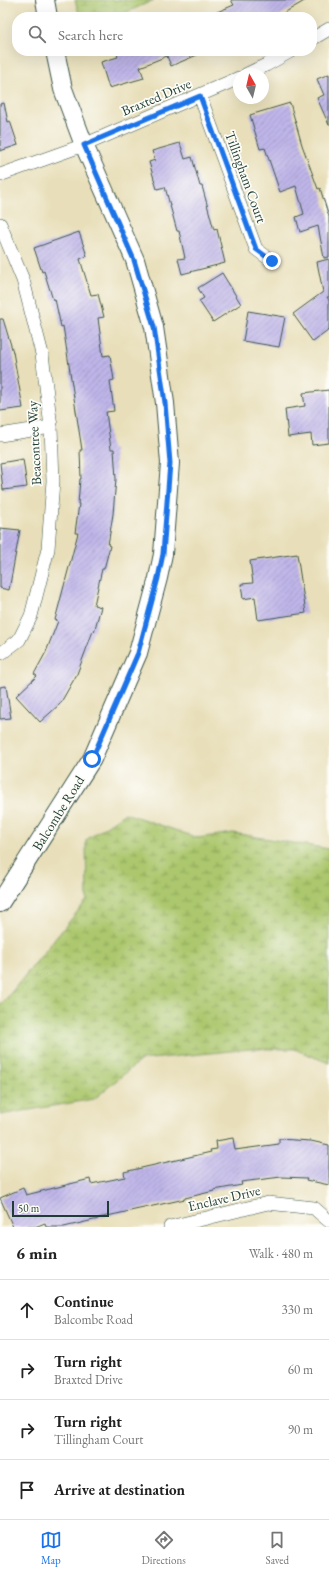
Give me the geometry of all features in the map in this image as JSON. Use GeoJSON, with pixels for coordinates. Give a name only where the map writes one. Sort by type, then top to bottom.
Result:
{"type":"FeatureCollection","features":[{"type":"Feature","properties":{"kind":"street"},"geometry":{"type":"LineString","coordinates":[[45,0],[47,12]]}},
{"type":"Feature","properties":{"kind":"street"},"geometry":{"type":"LineString","coordinates":[[317,36],[329,29]]}},
{"type":"Feature","properties":{"kind":"street","name":"Balcombe Road"},"geometry":{"type":"LineString","coordinates":[[0,903],[92,759],[138,653],[163,554],[170,463],[165,403],[154,327],[134,260],[84,145],[63,89],[56,56]]}},
{"type":"Feature","properties":{"kind":"street"},"geometry":{"type":"LineString","coordinates":[[259,68],[282,56]]}},
{"type":"Feature","properties":{"kind":"street","name":"Braxted Drive"},"geometry":{"type":"LineString","coordinates":[[0,175],[84,145],[233,81]]}},
{"type":"Feature","properties":{"kind":"street","name":"Tillingham Court"},"geometry":{"type":"LineString","coordinates":[[200,96],[256,249],[272,261]]}},
{"type":"Feature","properties":{"kind":"street","name":"Beacontree Way"},"geometry":{"type":"LineString","coordinates":[[0,224],[25,287],[42,354],[51,427],[53,481],[48,549],[31,616],[19,640],[0,653]]}},
{"type":"Feature","properties":{"kind":"street"},"geometry":{"type":"LineString","coordinates":[[0,435],[51,427]]}},
{"type":"Feature","properties":{"kind":"street","name":"Enclave Drive"},"geometry":{"type":"LineString","coordinates":[[170,1227],[268,1203],[314,1208],[329,1221]]}},
{"type":"Feature","properties":{"kind":"green space"},"geometry":{"type":"Polygon","coordinates":[[[75,0],[154,0],[127,12],[79,12],[75,0]]]}},
{"type":"Feature","properties":{"kind":"green space"},"geometry":{"type":"Polygon","coordinates":[[[125,813],[198,838],[233,833],[329,849],[329,1063],[294,1049],[250,1049],[141,1060],[94,1099],[0,1115],[0,1006],[87,900],[86,840],[125,813]]]}},
{"type":"Feature","properties":{"kind":"building"},"geometry":{"type":"Polygon","coordinates":[[[231,0],[306,0],[286,12],[217,12],[234,5],[231,0]]]}},
{"type":"Feature","properties":{"kind":"building"},"geometry":{"type":"Polygon","coordinates":[[[167,56],[140,67],[144,78],[109,88],[101,62],[118,57],[167,56]]]}},
{"type":"Feature","properties":{"kind":"building"},"geometry":{"type":"Polygon","coordinates":[[[167,56],[195,56],[171,66],[167,56]]]}},
{"type":"Feature","properties":{"kind":"building"},"geometry":{"type":"Polygon","coordinates":[[[329,74],[329,125],[317,98],[324,95],[317,79],[329,74]]]}},
{"type":"Feature","properties":{"kind":"building"},"geometry":{"type":"Polygon","coordinates":[[[4,103],[8,122],[10,121],[18,145],[0,151],[0,104],[4,103]]]}},
{"type":"Feature","properties":{"kind":"building"},"geometry":{"type":"Polygon","coordinates":[[[290,103],[302,145],[318,189],[320,188],[329,217],[329,257],[324,258],[318,226],[300,232],[296,217],[304,214],[296,186],[280,192],[265,148],[260,149],[250,115],[290,103]]]}},
{"type":"Feature","properties":{"kind":"building"},"geometry":{"type":"Polygon","coordinates":[[[180,143],[185,159],[192,157],[200,186],[202,186],[214,230],[217,229],[225,263],[182,274],[178,259],[185,258],[179,231],[177,231],[165,187],[157,189],[149,162],[155,160],[152,151],[180,143]]]}},
{"type":"Feature","properties":{"kind":"building"},"geometry":{"type":"Polygon","coordinates":[[[79,232],[87,256],[80,259],[91,295],[98,294],[104,317],[98,318],[103,356],[110,355],[114,380],[110,381],[114,411],[106,412],[111,449],[114,449],[116,479],[113,514],[108,545],[110,546],[104,569],[102,569],[94,605],[101,607],[94,632],[93,631],[77,674],[60,704],[40,722],[16,696],[37,676],[34,674],[46,652],[58,621],[55,620],[78,533],[75,533],[81,479],[80,450],[82,450],[63,326],[61,327],[55,299],[53,300],[44,271],[42,272],[34,248],[79,232]]]}},
{"type":"Feature","properties":{"kind":"building"},"geometry":{"type":"Polygon","coordinates":[[[329,259],[329,297],[327,297],[329,300],[329,330],[313,342],[293,314],[323,292],[317,262],[329,259]]]}},
{"type":"Feature","properties":{"kind":"building"},"geometry":{"type":"Polygon","coordinates":[[[222,273],[241,304],[213,322],[199,301],[204,298],[198,288],[222,273]]]}},
{"type":"Feature","properties":{"kind":"building"},"geometry":{"type":"Polygon","coordinates":[[[248,311],[285,317],[279,347],[243,341],[248,311]]]}},
{"type":"Feature","properties":{"kind":"building"},"geometry":{"type":"Polygon","coordinates":[[[0,319],[3,319],[13,352],[23,408],[0,411],[0,319]]]}},
{"type":"Feature","properties":{"kind":"building"},"geometry":{"type":"Polygon","coordinates":[[[329,390],[329,443],[312,445],[311,434],[288,437],[285,409],[305,406],[303,393],[329,390]]]}},
{"type":"Feature","properties":{"kind":"building"},"geometry":{"type":"Polygon","coordinates":[[[23,459],[27,487],[3,490],[0,463],[23,459]]]}},
{"type":"Feature","properties":{"kind":"building"},"geometry":{"type":"Polygon","coordinates":[[[0,528],[20,530],[9,590],[0,588],[0,528]]]}},
{"type":"Feature","properties":{"kind":"building"},"geometry":{"type":"Polygon","coordinates":[[[297,554],[306,613],[258,620],[255,597],[243,599],[241,584],[253,583],[250,561],[297,554]]]}},
{"type":"Feature","properties":{"kind":"building"},"geometry":{"type":"Polygon","coordinates":[[[6,686],[11,718],[0,719],[0,687],[6,686]]]}},
{"type":"Feature","properties":{"kind":"building"},"geometry":{"type":"Polygon","coordinates":[[[233,1138],[235,1150],[279,1144],[279,1139],[311,1141],[329,1145],[329,1185],[306,1180],[307,1178],[281,1177],[241,1182],[242,1185],[214,1190],[185,1199],[64,1227],[46,1227],[45,1223],[35,1227],[13,1227],[0,1198],[23,1188],[26,1195],[90,1179],[91,1184],[125,1177],[124,1172],[211,1152],[210,1150],[217,1149],[216,1141],[233,1138]]]}},
{"type":"Feature","properties":{"kind":"route"},"geometry":{"type":"LineString","coordinates":[[92,759],[138,653],[158,578],[163,554],[170,463],[165,403],[154,327],[134,260],[84,145],[200,96],[256,249],[272,261]]}}]}
